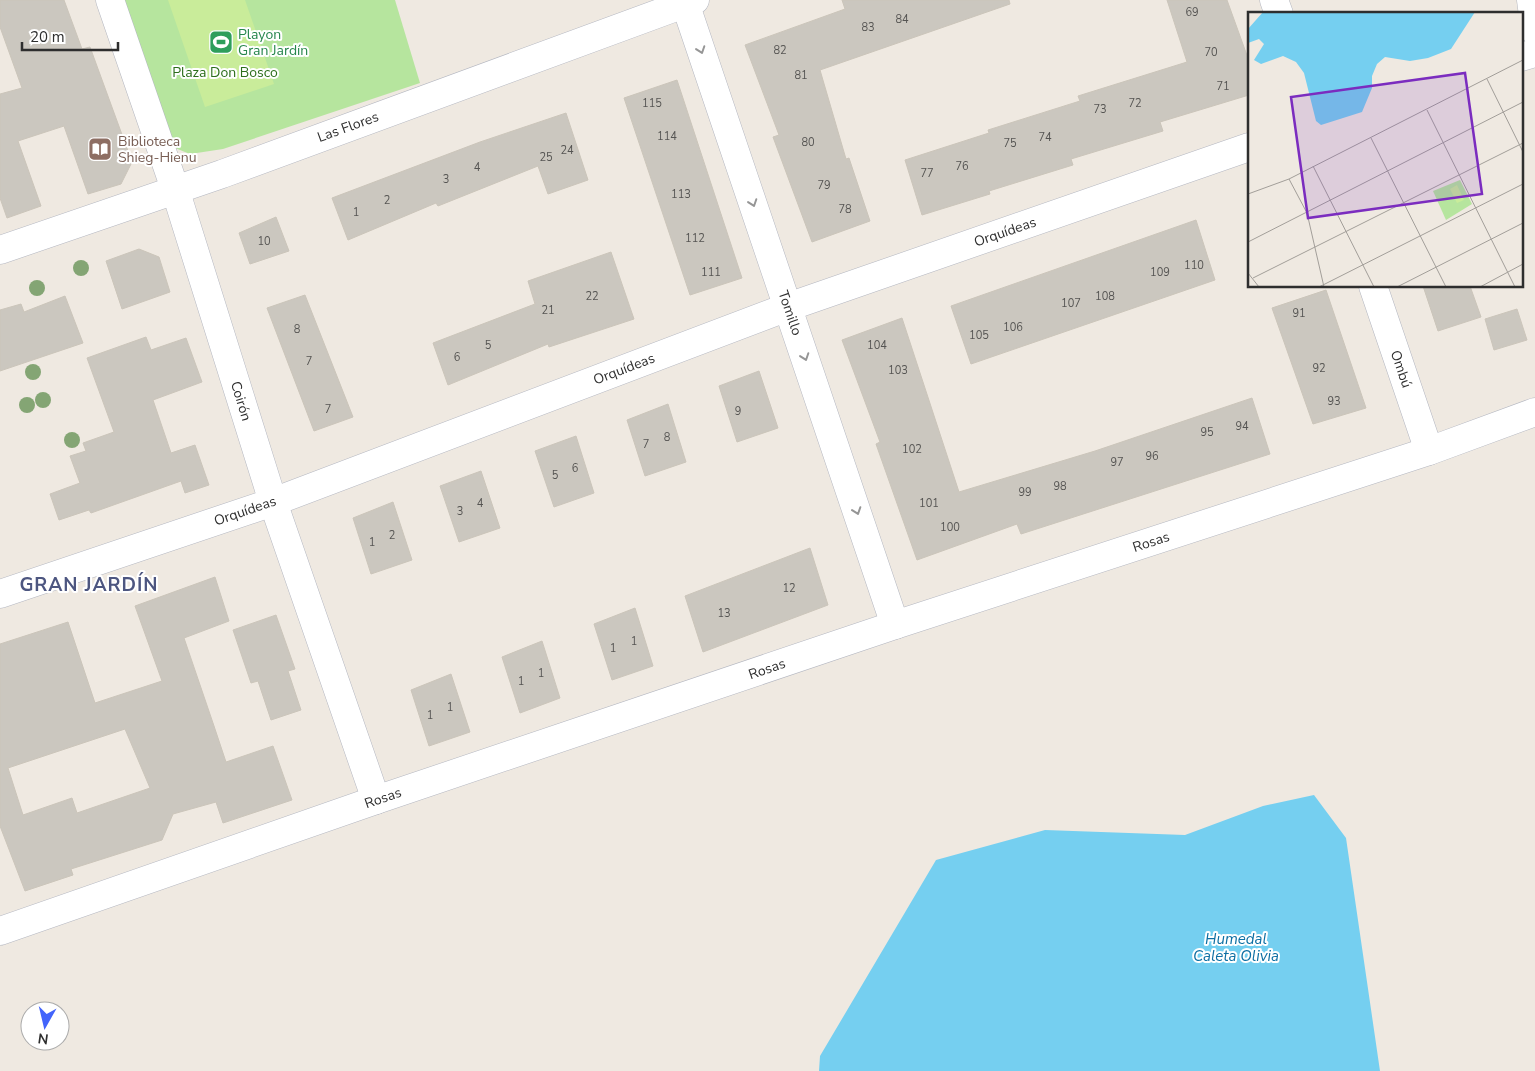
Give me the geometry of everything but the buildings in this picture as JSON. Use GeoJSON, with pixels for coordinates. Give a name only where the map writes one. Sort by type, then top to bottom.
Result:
{"type":"FeatureCollection","features":[{"type":"Feature","properties":{"kind":"street","name":"Coirón"},"geometry":{"type":"LineString","coordinates":[[110,0],[175,189],[274,502],[376,800]]}},
{"type":"Feature","properties":{"kind":"street"},"geometry":{"type":"LineString","coordinates":[[1274,0],[1278,12]]}},
{"type":"Feature","properties":{"kind":"street"},"geometry":{"type":"LineString","coordinates":[[1531,0],[1535,31]]}},
{"type":"Feature","properties":{"kind":"street","name":"Las Flores"},"geometry":{"type":"LineString","coordinates":[[0,250],[222,174],[688,1]]}},
{"type":"Feature","properties":{"kind":"street","name":"Tomillo"},"geometry":{"type":"LineString","coordinates":[[688,1],[895,625]]}},
{"type":"Feature","properties":{"kind":"street"},"geometry":{"type":"LineString","coordinates":[[1522,58],[1535,53]]}},
{"type":"Feature","properties":{"kind":"street","name":"Orquídeas"},"geometry":{"type":"LineString","coordinates":[[0,594],[274,502],[788,307],[1248,147]]}},
{"type":"Feature","properties":{"kind":"street","name":"Ombú"},"geometry":{"type":"LineString","coordinates":[[1374,288],[1430,451]]}},
{"type":"Feature","properties":{"kind":"street","name":"Rosas"},"geometry":{"type":"LineString","coordinates":[[0,931],[376,800],[895,625],[1430,451],[1535,412]]}},
{"type":"Feature","properties":{"kind":"green space","name":"Plaza Don Bosco"},"geometry":{"type":"Polygon","coordinates":[[[122,0],[395,0],[420,83],[223,149],[190,154],[175,148],[122,0]]]}},
{"type":"Feature","properties":{"kind":"green space","name":"Playon Gran Jardín"},"geometry":{"type":"Polygon","coordinates":[[[168,0],[245,0],[274,84],[205,107],[168,0]]]}},
{"type":"Feature","properties":{"kind":"water","name":"Humedal Caleta Olivia"},"geometry":{"type":"Polygon","coordinates":[[[1314,795],[1346,838],[1380,1071],[819,1071],[820,1056],[936,860],[1045,830],[1185,835],[1263,806],[1314,795]]]}},
{"type":"Feature","properties":{"kind":"place","name":"Playon Gran Jardín"},"geometry":{"type":"Point","coordinates":[221,42]}},
{"type":"Feature","properties":{"kind":"place","name":"Biblioteca Shieg-Hienu"},"geometry":{"type":"Point","coordinates":[100,149]}},
{"type":"Feature","properties":{"kind":"district","name":"GRAN JARDÍN"},"geometry":{"type":"Point","coordinates":[89,585]}}]}
